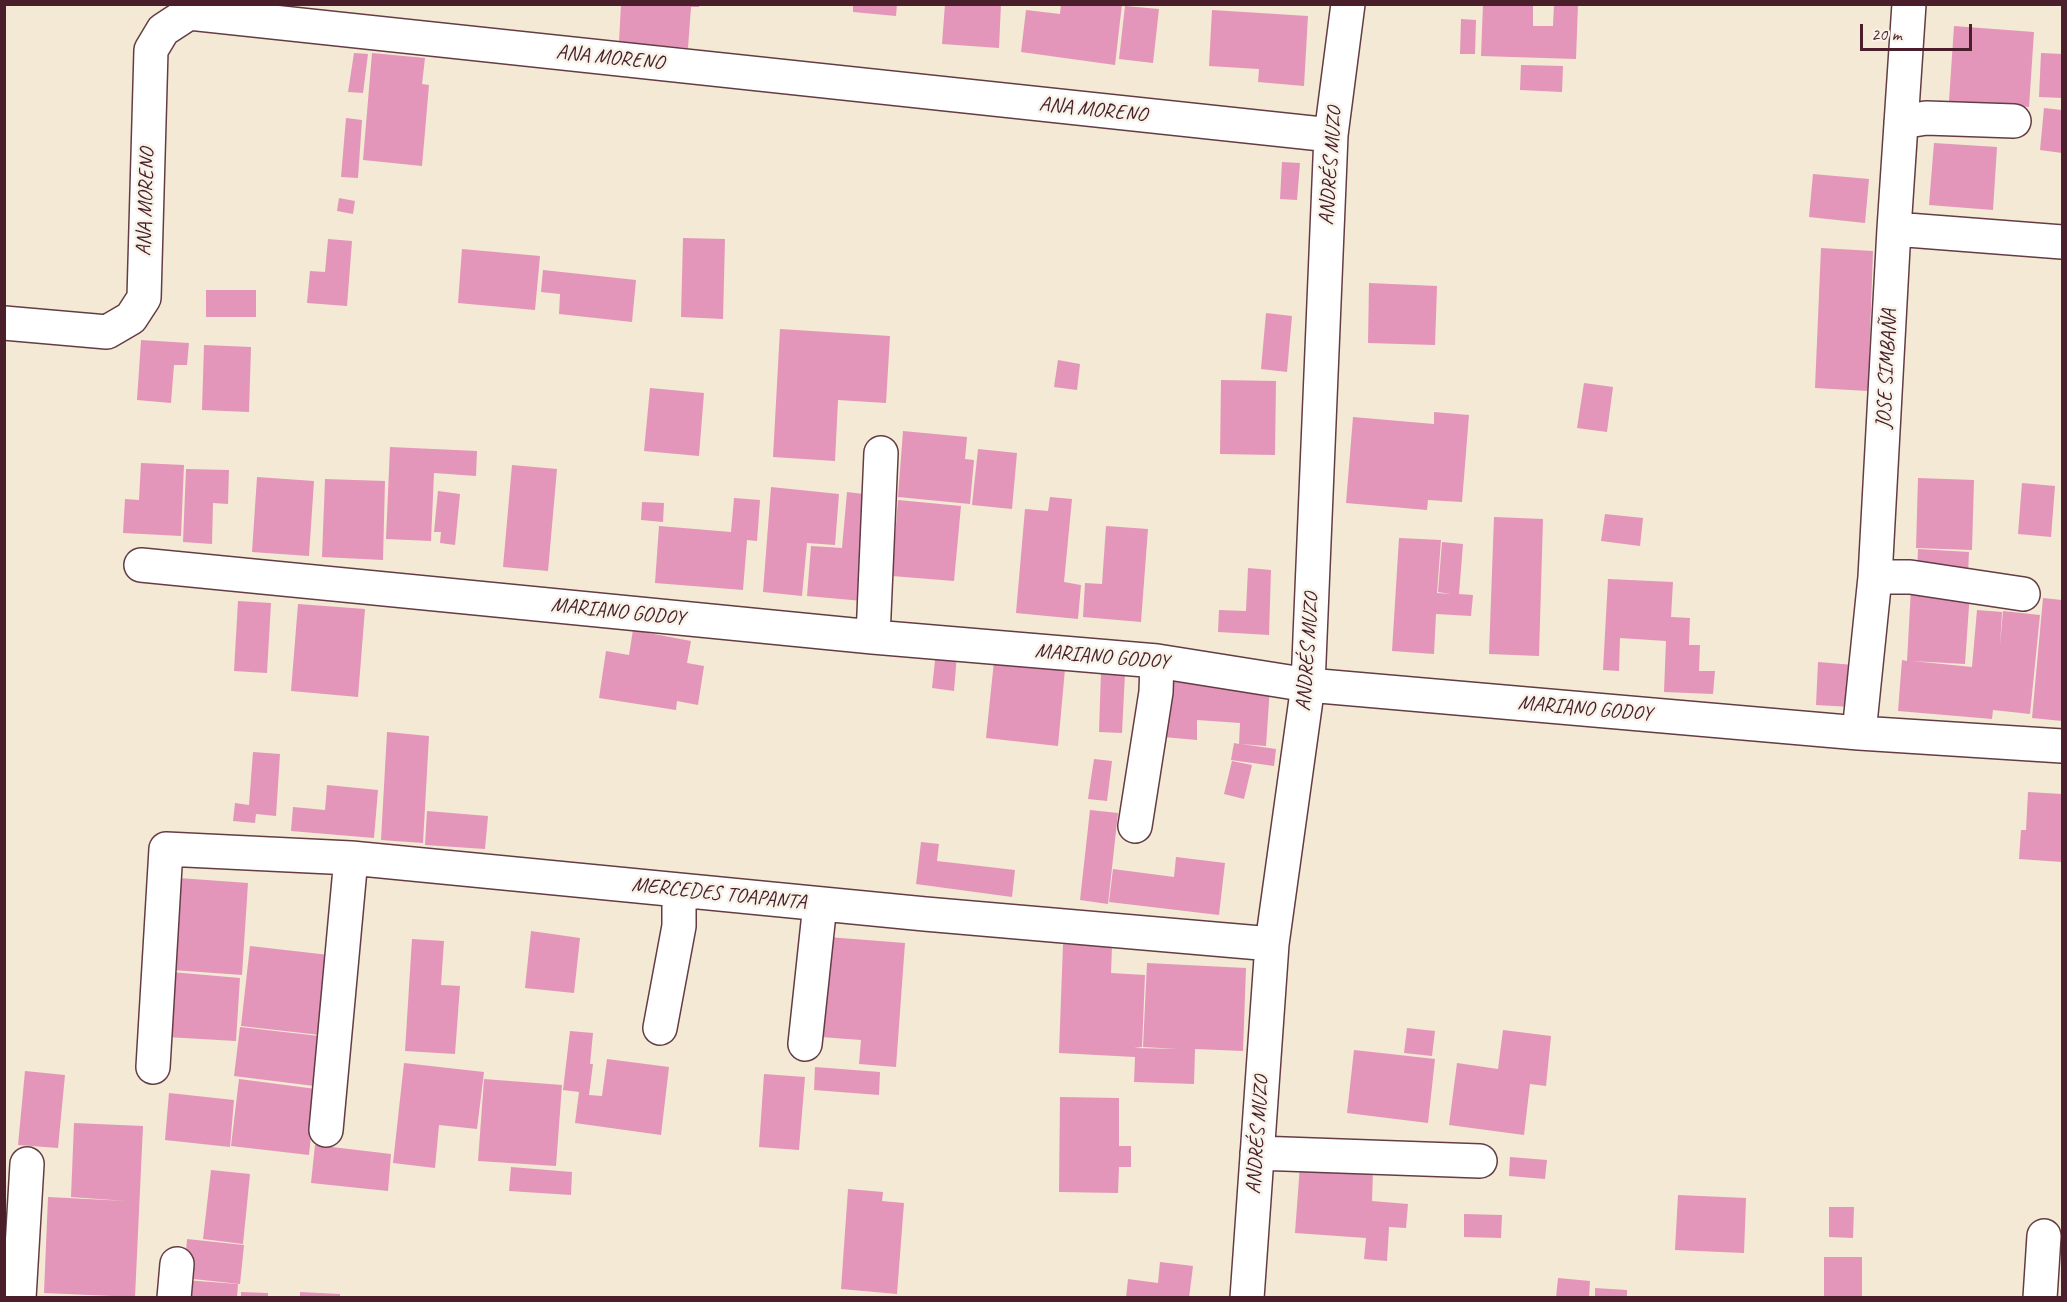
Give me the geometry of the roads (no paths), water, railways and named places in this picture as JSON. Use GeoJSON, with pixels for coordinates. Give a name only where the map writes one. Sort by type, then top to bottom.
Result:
{"type":"FeatureCollection","features":[{"type":"Feature","properties":{"kind":"street","name":"ANDRÉS MUZO"},"geometry":{"type":"LineString","coordinates":[[1247,1298],[1272,944],[1308,685],[1331,135],[1348,4]]}},
{"type":"Feature","properties":{"kind":"street","name":"JOSE SIMBAÑA"},"geometry":{"type":"LineString","coordinates":[[1859,733],[1875,577],[1909,4]]}},
{"type":"Feature","properties":{"kind":"street","name":"ANA MORENO"},"geometry":{"type":"LineString","coordinates":[[4,323],[107,332],[131,318],[144,297],[151,50],[163,30],[189,13],[1331,135]]}},
{"type":"Feature","properties":{"kind":"street"},"geometry":{"type":"LineString","coordinates":[[1901,122],[1926,118],[2014,121]]}},
{"type":"Feature","properties":{"kind":"street"},"geometry":{"type":"LineString","coordinates":[[1894,229],[2062,242]]}},
{"type":"Feature","properties":{"kind":"street"},"geometry":{"type":"LineString","coordinates":[[873,637],[881,453]]}},
{"type":"Feature","properties":{"kind":"street","name":"MARIANO GODOY"},"geometry":{"type":"LineString","coordinates":[[141,565],[873,637],[1157,662],[1308,685],[1859,733],[2062,746]]}},
{"type":"Feature","properties":{"kind":"street"},"geometry":{"type":"LineString","coordinates":[[1875,577],[1910,577],[2023,594]]}},
{"type":"Feature","properties":{"kind":"street"},"geometry":{"type":"LineString","coordinates":[[1135,826],[1156,692],[1157,662]]}},
{"type":"Feature","properties":{"kind":"street","name":"MERCEDES TOAPANTA"},"geometry":{"type":"LineString","coordinates":[[153,1067],[166,849],[351,858],[679,891],[1272,944]]}},
{"type":"Feature","properties":{"kind":"street"},"geometry":{"type":"LineString","coordinates":[[326,1130],[351,858]]}},
{"type":"Feature","properties":{"kind":"street"},"geometry":{"type":"LineString","coordinates":[[660,1028],[679,926],[679,891]]}},
{"type":"Feature","properties":{"kind":"street"},"geometry":{"type":"LineString","coordinates":[[805,1044],[820,904]]}},
{"type":"Feature","properties":{"kind":"street"},"geometry":{"type":"LineString","coordinates":[[1257,1153],[1480,1161]]}},
{"type":"Feature","properties":{"kind":"street"},"geometry":{"type":"LineString","coordinates":[[19,1298],[27,1164]]}},
{"type":"Feature","properties":{"kind":"street"},"geometry":{"type":"LineString","coordinates":[[2040,1298],[2044,1236]]}},
{"type":"Feature","properties":{"kind":"street"},"geometry":{"type":"LineString","coordinates":[[174,1298],[177,1263]]}}]}
